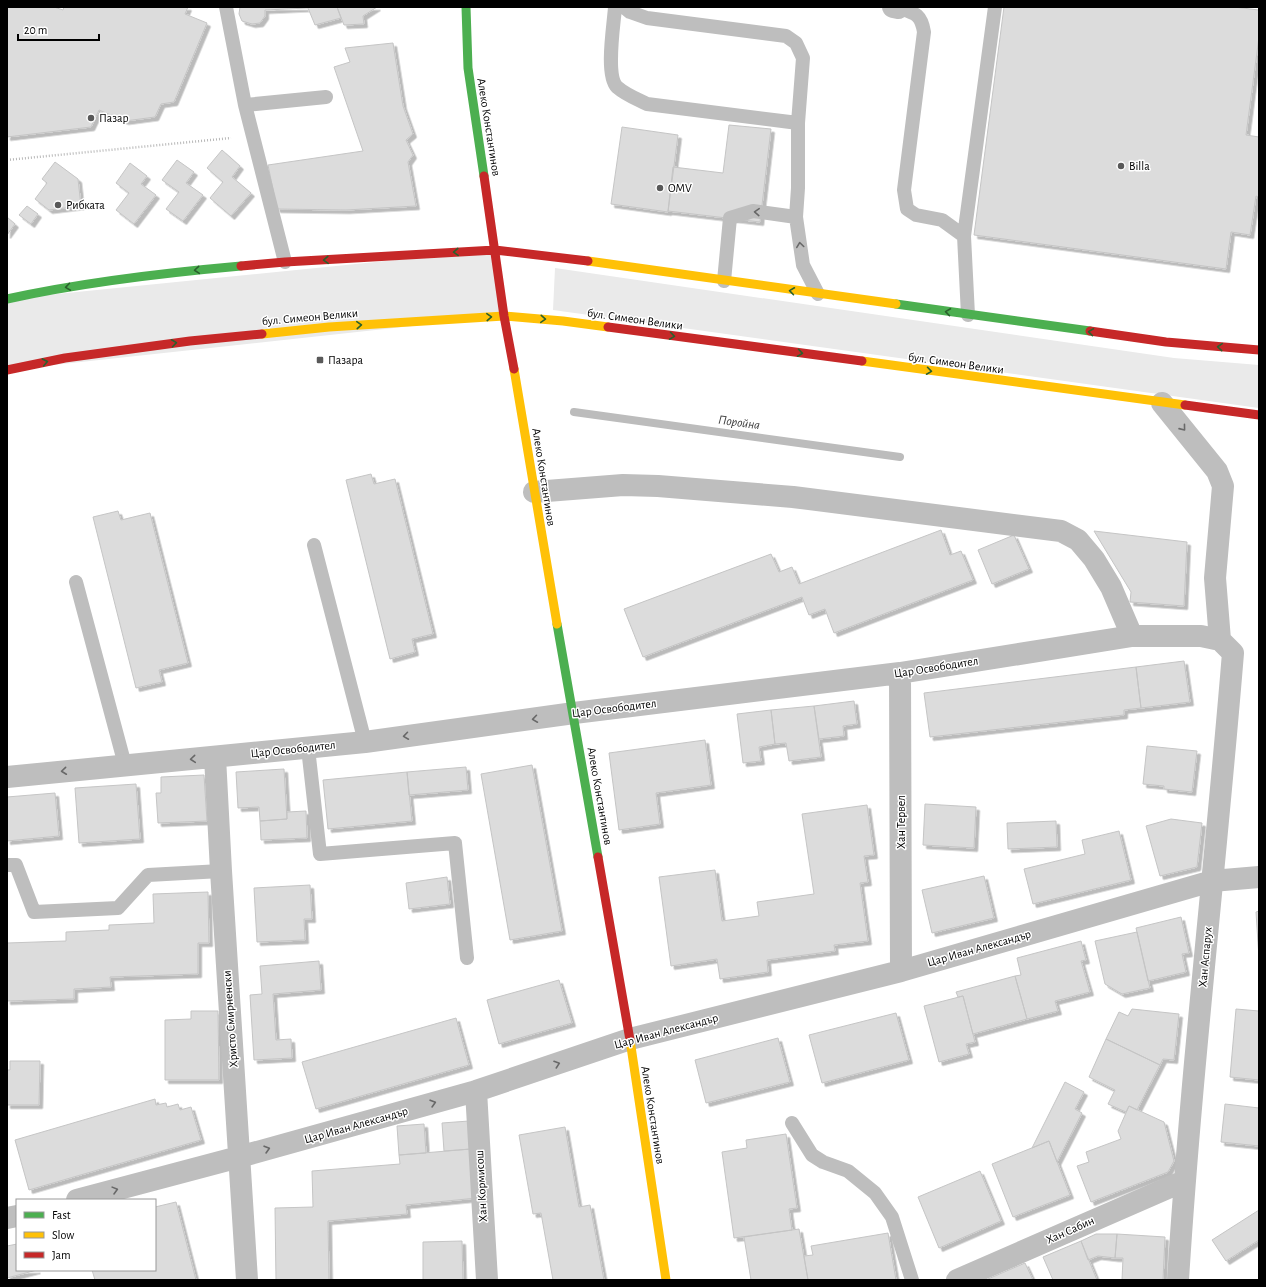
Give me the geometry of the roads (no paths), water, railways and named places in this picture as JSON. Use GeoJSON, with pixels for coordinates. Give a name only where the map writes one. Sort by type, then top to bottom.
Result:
{"type":"FeatureCollection","features":[{"type":"Feature","properties":{"kind":"main road","name":"Алеко Константинов"},"geometry":{"type":"LineString","coordinates":[[466,7],[468,68],[504,316],[521,406],[534,492],[574,713],[630,1040],[666,1280]]}},
{"type":"Feature","properties":{"kind":"main road"},"geometry":{"type":"LineString","coordinates":[[7,299],[49,290],[162,273],[285,262],[495,250],[563,258],[1166,342],[1259,350]]}},
{"type":"Feature","properties":{"kind":"main road","name":"бул. Симеон Велики"},"geometry":{"type":"LineString","coordinates":[[7,370],[65,358],[190,341],[329,327],[504,316],[563,321],[1259,416]]}},
{"type":"Feature","properties":{"kind":"street"},"geometry":{"type":"LineString","coordinates":[[1162,403],[1217,470],[1223,486],[1215,578],[1220,640]]}},
{"type":"Feature","properties":{"kind":"street"},"geometry":{"type":"LineString","coordinates":[[534,492],[624,485],[658,486],[792,497],[1061,532],[1078,540],[1094,559],[1111,587],[1132,636]]}},
{"type":"Feature","properties":{"kind":"street","name":"Цар Освободител"},"geometry":{"type":"LineString","coordinates":[[7,777],[366,742],[574,713],[900,673],[1132,636],[1201,636],[1220,640]]}},
{"type":"Feature","properties":{"kind":"street","name":"Хан Аспарух"},"geometry":{"type":"LineString","coordinates":[[1178,1280],[1184,1180],[1233,654],[1220,640]]}},
{"type":"Feature","properties":{"kind":"street","name":"Хан Тервел"},"geometry":{"type":"LineString","coordinates":[[900,673],[901,971]]}},
{"type":"Feature","properties":{"kind":"street","name":"Христо Смирненски"},"geometry":{"type":"LineString","coordinates":[[215,757],[247,1280]]}},
{"type":"Feature","properties":{"kind":"street","name":"Цар Иван Александър"},"geometry":{"type":"LineString","coordinates":[[81,1199],[476,1091],[630,1040],[901,971],[1212,881],[1259,877]]}},
{"type":"Feature","properties":{"kind":"street","name":"Хан Кормисош"},"geometry":{"type":"LineString","coordinates":[[476,1091],[487,1280]]}},
{"type":"Feature","properties":{"kind":"street","name":"Хан Сабин"},"geometry":{"type":"LineString","coordinates":[[957,1280],[1184,1180]]}},
{"type":"Feature","properties":{"kind":"lane"},"geometry":{"type":"LineString","coordinates":[[226,7],[245,105],[285,262]]}},
{"type":"Feature","properties":{"kind":"lane"},"geometry":{"type":"LineString","coordinates":[[615,7],[610,66],[616,86],[628,95],[647,104],[798,123]]}},
{"type":"Feature","properties":{"kind":"lane"},"geometry":{"type":"LineString","coordinates":[[624,7],[630,12],[647,18],[786,36],[796,43],[803,58],[798,123],[798,188],[796,217],[803,265],[818,294]]}},
{"type":"Feature","properties":{"kind":"lane"},"geometry":{"type":"LineString","coordinates":[[898,7],[915,13],[923,22],[924,32],[904,190],[906,209],[916,215],[942,220],[964,236]]}},
{"type":"Feature","properties":{"kind":"lane"},"geometry":{"type":"LineString","coordinates":[[968,315],[964,236],[995,7]]}},
{"type":"Feature","properties":{"kind":"lane"},"geometry":{"type":"LineString","coordinates":[[245,105],[326,97]]}},
{"type":"Feature","properties":{"kind":"lane"},"geometry":{"type":"LineString","coordinates":[[724,281],[730,218],[753,211],[796,217]]}},
{"type":"Feature","properties":{"kind":"lane"},"geometry":{"type":"LineString","coordinates":[[314,544],[366,742]]}},
{"type":"Feature","properties":{"kind":"lane"},"geometry":{"type":"LineString","coordinates":[[76,582],[125,765]]}},
{"type":"Feature","properties":{"kind":"lane"},"geometry":{"type":"LineString","coordinates":[[308,748],[320,854],[455,843],[467,958]]}},
{"type":"Feature","properties":{"kind":"lane"},"geometry":{"type":"LineString","coordinates":[[7,865],[16,865],[34,912],[118,908],[148,875],[221,871]]}},
{"type":"Feature","properties":{"kind":"lane"},"geometry":{"type":"LineString","coordinates":[[792,1123],[812,1155],[823,1162],[848,1172],[875,1193],[892,1217],[912,1280]]}},
{"type":"Feature","properties":{"kind":"waterway","name":"Поройна"},"geometry":{"type":"LineString","coordinates":[[574,412],[900,457]]}},
{"type":"Feature","properties":{"kind":"place","name":"Пазар"},"geometry":{"type":"Point","coordinates":[91,118]}},
{"type":"Feature","properties":{"kind":"place","name":"Billa"},"geometry":{"type":"Point","coordinates":[1121,166]}},
{"type":"Feature","properties":{"kind":"place","name":"OMV"},"geometry":{"type":"Point","coordinates":[660,188]}},
{"type":"Feature","properties":{"kind":"place","name":"Рибката"},"geometry":{"type":"Point","coordinates":[58,205]}},
{"type":"Feature","properties":{"kind":"place","name":"Пазара"},"geometry":{"type":"Point","coordinates":[320,360]}}]}
